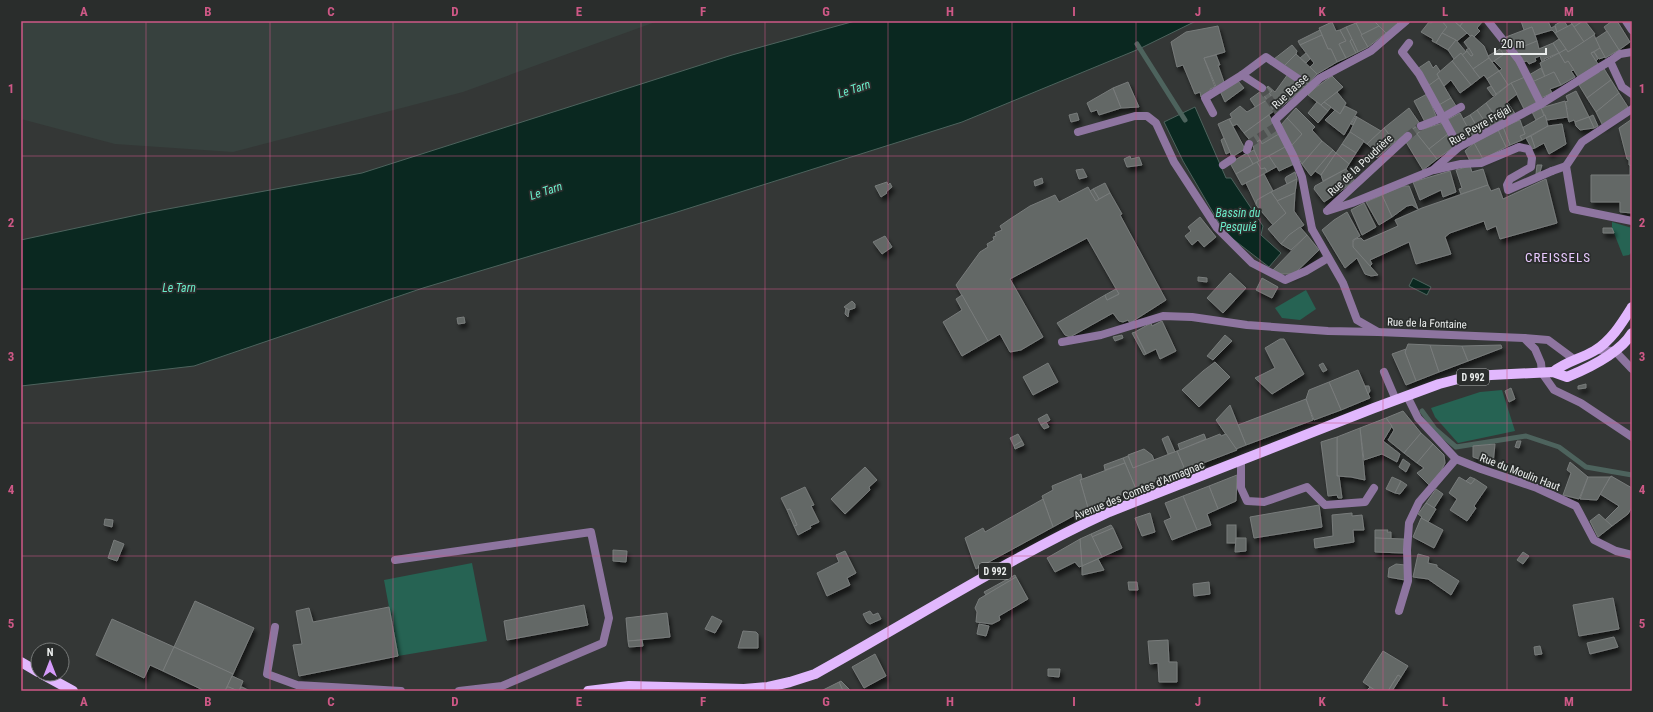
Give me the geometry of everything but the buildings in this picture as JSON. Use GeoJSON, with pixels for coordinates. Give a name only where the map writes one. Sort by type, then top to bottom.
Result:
{"type":"FeatureCollection","features":[{"type":"Feature","properties":{"kind":"main road","name":"Avenue des Comtes d'Armagnac"},"geometry":{"type":"LineString","coordinates":[[1553,372],[1560,365],[1575,360],[1595,350],[1618,330],[1632,307]]}},
{"type":"Feature","properties":{"kind":"main road","name":"Avenue des Comtes d'Armagnac"},"geometry":{"type":"LineString","coordinates":[[588,691],[635,686],[744,689],[768,687],[809,676],[853,653],[966,586],[1109,512],[1439,384],[1462,378],[1490,375],[1553,372],[1567,377],[1594,366],[1629,338],[1632,333]]}},
{"type":"Feature","properties":{"kind":"main road"},"geometry":{"type":"LineString","coordinates":[[21,662],[30,667]]}},
{"type":"Feature","properties":{"kind":"main road"},"geometry":{"type":"LineString","coordinates":[[57,682],[73,691]]}},
{"type":"Feature","properties":{"kind":"street","name":"Rue Basse"},"geometry":{"type":"LineString","coordinates":[[1312,229],[1302,178],[1293,155],[1275,120],[1309,86],[1320,78],[1371,51],[1398,30],[1406,21]]}},
{"type":"Feature","properties":{"kind":"street"},"geometry":{"type":"LineString","coordinates":[[1488,21],[1519,60],[1541,104]]}},
{"type":"Feature","properties":{"kind":"street"},"geometry":{"type":"LineString","coordinates":[[1626,21],[1632,30]]}},
{"type":"Feature","properties":{"kind":"street"},"geometry":{"type":"LineString","coordinates":[[1409,43],[1402,52],[1419,74],[1459,147]]}},
{"type":"Feature","properties":{"kind":"street","name":"Rue Peyre Fréjal"},"geometry":{"type":"LineString","coordinates":[[1326,211],[1352,203],[1433,170],[1459,147],[1541,104],[1620,54],[1632,52]]}},
{"type":"Feature","properties":{"kind":"street"},"geometry":{"type":"LineString","coordinates":[[1213,113],[1205,98],[1242,75],[1266,57],[1300,80]]}},
{"type":"Feature","properties":{"kind":"street"},"geometry":{"type":"LineString","coordinates":[[1610,61],[1622,86],[1632,94]]}},
{"type":"Feature","properties":{"kind":"street"},"geometry":{"type":"LineString","coordinates":[[1242,75],[1262,88]]}},
{"type":"Feature","properties":{"kind":"street"},"geometry":{"type":"LineString","coordinates":[[1421,126],[1442,118],[1461,107]]}},
{"type":"Feature","properties":{"kind":"street"},"geometry":{"type":"LineString","coordinates":[[1433,170],[1461,164],[1481,164],[1519,147],[1528,149],[1532,158],[1531,167],[1510,179],[1507,185],[1508,190],[1566,166],[1582,142],[1632,109]]}},
{"type":"Feature","properties":{"kind":"street"},"geometry":{"type":"LineString","coordinates":[[1078,132],[1135,116],[1147,116],[1156,123],[1174,162],[1217,228],[1252,263],[1285,280],[1306,271],[1328,258]]}},
{"type":"Feature","properties":{"kind":"street","name":"Rue de la Poudrière"},"geometry":{"type":"LineString","coordinates":[[1326,211],[1408,136]]}},
{"type":"Feature","properties":{"kind":"street"},"geometry":{"type":"LineString","coordinates":[[1222,165],[1232,159]]}},
{"type":"Feature","properties":{"kind":"street"},"geometry":{"type":"LineString","coordinates":[[1566,166],[1573,209],[1632,221]]}},
{"type":"Feature","properties":{"kind":"street","name":"Rue de la Fontaine"},"geometry":{"type":"LineString","coordinates":[[1312,229],[1343,283],[1357,320],[1378,332],[1548,340],[1575,360]]}},
{"type":"Feature","properties":{"kind":"street"},"geometry":{"type":"LineString","coordinates":[[1062,342],[1101,335],[1163,316],[1192,317],[1247,325],[1328,331],[1378,332]]}},
{"type":"Feature","properties":{"kind":"street"},"geometry":{"type":"LineString","coordinates":[[1524,338],[1535,348],[1541,363],[1542,373],[1554,390],[1581,403],[1632,437]]}},
{"type":"Feature","properties":{"kind":"street"},"geometry":{"type":"LineString","coordinates":[[1595,350],[1615,350],[1632,369]]}},
{"type":"Feature","properties":{"kind":"street"},"geometry":{"type":"LineString","coordinates":[[1384,372],[1396,400]]}},
{"type":"Feature","properties":{"kind":"street","name":"Rue du Moulin Haut"},"geometry":{"type":"LineString","coordinates":[[1407,396],[1418,418],[1456,459],[1537,488],[1576,506],[1594,540],[1616,551],[1632,555]]}},
{"type":"Feature","properties":{"kind":"street"},"geometry":{"type":"LineString","coordinates":[[1399,610],[1408,581],[1407,550],[1409,523],[1419,502],[1456,459]]}},
{"type":"Feature","properties":{"kind":"street"},"geometry":{"type":"LineString","coordinates":[[1241,461],[1241,488],[1247,501],[1264,502],[1307,486],[1325,505],[1365,502],[1374,488]]}},
{"type":"Feature","properties":{"kind":"street"},"geometry":{"type":"LineString","coordinates":[[395,560],[591,532],[609,618],[602,643],[502,686],[459,691]]}},
{"type":"Feature","properties":{"kind":"street"},"geometry":{"type":"LineString","coordinates":[[275,627],[267,674],[297,685],[401,691]]}},
{"type":"Feature","properties":{"kind":"shaded area"},"geometry":{"type":"Polygon","coordinates":[[[21,21],[658,21],[463,92],[233,152],[115,144],[21,119],[21,21]]]}},
{"type":"Feature","properties":{"kind":"green space"},"geometry":{"type":"Polygon","coordinates":[[[1612,222],[1632,228],[1632,252],[1629,255],[1623,256],[1612,228],[1612,222]]]}},
{"type":"Feature","properties":{"kind":"green space"},"geometry":{"type":"Polygon","coordinates":[[[1306,290],[1316,309],[1300,320],[1282,318],[1275,308],[1306,290]]]}},
{"type":"Feature","properties":{"kind":"green space"},"geometry":{"type":"Polygon","coordinates":[[[1502,390],[1515,431],[1458,443],[1435,417],[1431,408],[1480,392],[1502,390]]]}},
{"type":"Feature","properties":{"kind":"green space"},"geometry":{"type":"Polygon","coordinates":[[[472,563],[487,641],[398,656],[384,580],[472,563]]]}},
{"type":"Feature","properties":{"kind":"water","name":"Le Tarn"},"geometry":{"type":"Polygon","coordinates":[[[855,21],[1196,21],[1139,49],[962,122],[674,213],[423,288],[194,366],[21,386],[21,240],[146,213],[362,173],[732,55],[855,21]]]}},
{"type":"Feature","properties":{"kind":"water","name":"Bassin du Pesquié"},"geometry":{"type":"Polygon","coordinates":[[[1195,107],[1226,178],[1231,178],[1263,226],[1261,235],[1281,253],[1269,267],[1225,233],[1183,161],[1164,122],[1195,107]]]}},
{"type":"Feature","properties":{"kind":"water"},"geometry":{"type":"Polygon","coordinates":[[[1413,278],[1431,287],[1427,295],[1409,286],[1413,278]]]}},
{"type":"Feature","properties":{"kind":"waterway"},"geometry":{"type":"LineString","coordinates":[[1137,44],[1185,120]]}},
{"type":"Feature","properties":{"kind":"waterway"},"geometry":{"type":"LineString","coordinates":[[1422,411],[1435,429],[1456,447],[1526,436],[1559,447],[1586,467],[1632,475]]}},
{"type":"Feature","properties":{"kind":"tunnel"},"geometry":{"type":"LineString","coordinates":[[1262,88],[1280,115]]}},
{"type":"Feature","properties":{"kind":"tunnel"},"geometry":{"type":"LineString","coordinates":[[1249,144],[1278,125]]}},
{"type":"Feature","properties":{"kind":"tunnel"},"geometry":{"type":"LineString","coordinates":[[1408,136],[1421,126]]}},
{"type":"Feature","properties":{"kind":"district","name":"CREISSELS"},"geometry":{"type":"Point","coordinates":[1558,257]}}]}
